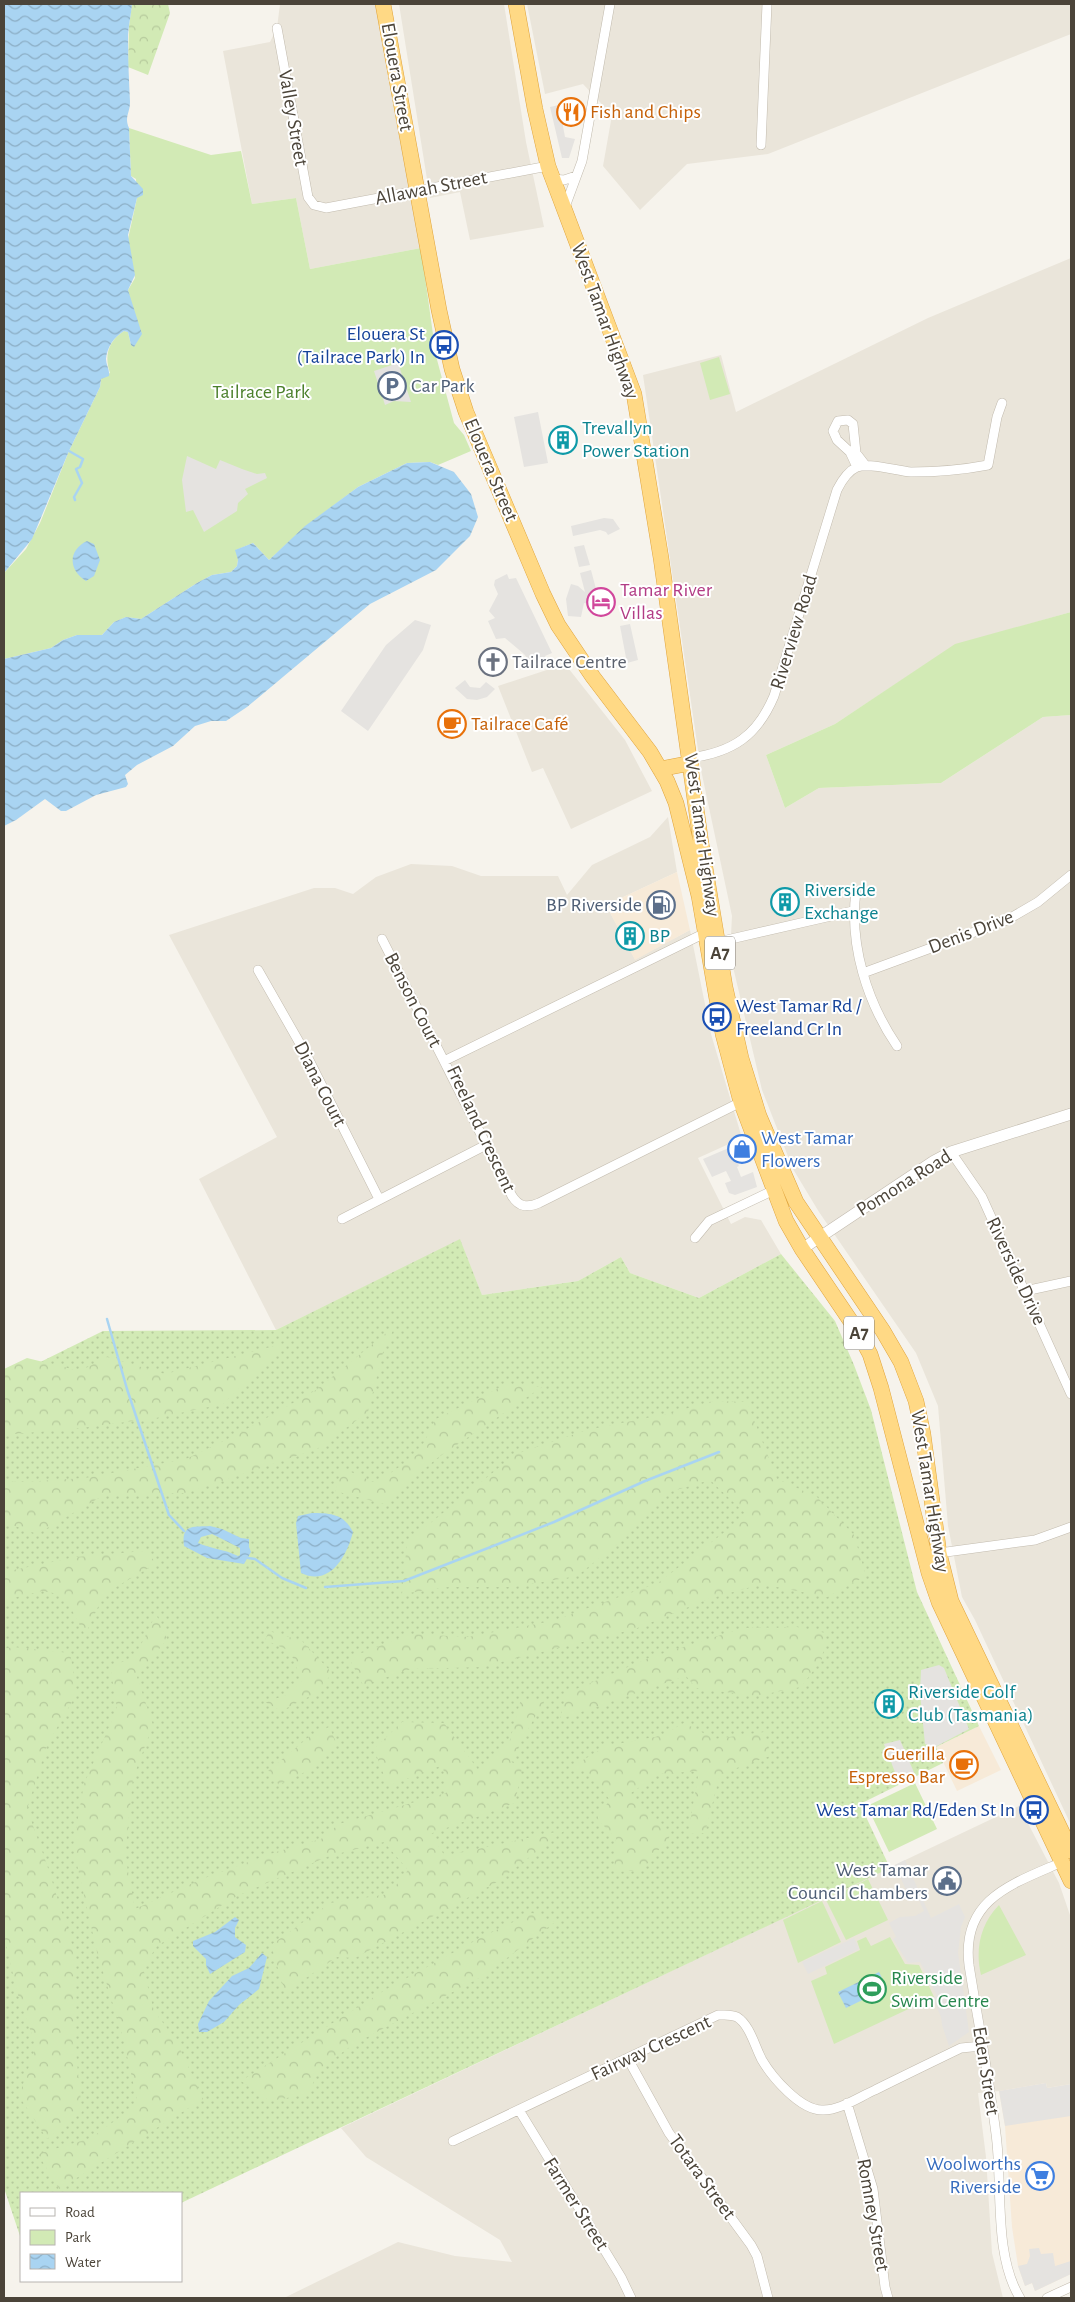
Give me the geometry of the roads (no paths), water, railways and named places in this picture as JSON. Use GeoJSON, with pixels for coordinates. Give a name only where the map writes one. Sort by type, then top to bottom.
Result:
{"type":"FeatureCollection","features":[{"type":"Feature","properties":{"kind":"highway","name":"Elouera Street"},"geometry":{"type":"LineString","coordinates":[[383,4],[437,300],[451,361],[475,434],[558,625],[588,670],[640,737],[663,775]]}},
{"type":"Feature","properties":{"kind":"highway","name":"West Tamar Highway"},"geometry":{"type":"LineString","coordinates":[[516,4],[535,109],[550,172],[634,394],[644,445],[718,942],[733,1026],[754,1100],[796,1202],[883,1331],[901,1362],[913,1393],[924,1434],[939,1553],[950,1601],[1067,1856],[1071,1881]]}},
{"type":"Feature","properties":{"kind":"highway"},"geometry":{"type":"LineString","coordinates":[[663,775],[690,760]]}},
{"type":"Feature","properties":{"kind":"highway","name":"West Tamar Highway"},"geometry":{"type":"LineString","coordinates":[[663,775],[676,803],[690,852],[725,1042],[741,1102],[786,1220],[802,1249],[858,1332],[870,1354],[882,1388],[939,1602],[1067,1856]]}},
{"type":"Feature","properties":{"kind":"street"},"geometry":{"type":"LineString","coordinates":[[564,210],[576,176],[590,119],[610,4]]}},
{"type":"Feature","properties":{"kind":"street"},"geometry":{"type":"LineString","coordinates":[[761,144],[766,4]]}},
{"type":"Feature","properties":{"kind":"street","name":"Valley Street"},"geometry":{"type":"LineString","coordinates":[[277,28],[308,197],[314,205]]}},
{"type":"Feature","properties":{"kind":"street","name":"Allawah Street"},"geometry":{"type":"LineString","coordinates":[[314,205],[326,208],[418,191],[550,172],[564,180],[576,176]]}},
{"type":"Feature","properties":{"kind":"street"},"geometry":{"type":"LineString","coordinates":[[988,465],[997,416],[1002,403]]}},
{"type":"Feature","properties":{"kind":"street"},"geometry":{"type":"LineString","coordinates":[[862,467],[856,453],[853,424],[848,420],[838,422],[833,431],[834,436],[862,467],[908,472],[955,472],[999,464]]}},
{"type":"Feature","properties":{"kind":"street","name":"Riverview Road"},"geometry":{"type":"LineString","coordinates":[[690,760],[735,745],[749,735],[768,710],[774,696],[837,490],[842,481],[862,467]]}},
{"type":"Feature","properties":{"kind":"street","name":"Denis Drive"},"geometry":{"type":"LineString","coordinates":[[863,973],[1007,920],[1038,902],[1071,875]]}},
{"type":"Feature","properties":{"kind":"street"},"geometry":{"type":"LineString","coordinates":[[856,891],[853,911],[863,973],[884,1027],[897,1046]]}},
{"type":"Feature","properties":{"kind":"street"},"geometry":{"type":"LineString","coordinates":[[718,942],[853,911]]}},
{"type":"Feature","properties":{"kind":"street","name":"Freeland Crescent"},"geometry":{"type":"LineString","coordinates":[[704,933],[444,1061],[516,1202],[523,1206],[531,1207],[741,1102]]}},
{"type":"Feature","properties":{"kind":"street","name":"Benson Court"},"geometry":{"type":"LineString","coordinates":[[382,939],[444,1061]]}},
{"type":"Feature","properties":{"kind":"street","name":"Diana Court"},"geometry":{"type":"LineString","coordinates":[[258,970],[306,1056],[379,1199]]}},
{"type":"Feature","properties":{"kind":"street","name":"Pomona Road"},"geometry":{"type":"LineString","coordinates":[[802,1249],[934,1161],[951,1152],[1071,1114]]}},
{"type":"Feature","properties":{"kind":"street"},"geometry":{"type":"LineString","coordinates":[[342,1219],[486,1145]]}},
{"type":"Feature","properties":{"kind":"street","name":"Riverside Drive"},"geometry":{"type":"LineString","coordinates":[[951,1152],[982,1197],[1071,1394]]}},
{"type":"Feature","properties":{"kind":"street"},"geometry":{"type":"LineString","coordinates":[[695,1238],[709,1222],[774,1190]]}},
{"type":"Feature","properties":{"kind":"street"},"geometry":{"type":"LineString","coordinates":[[1025,1291],[1071,1281]]}},
{"type":"Feature","properties":{"kind":"street"},"geometry":{"type":"LineString","coordinates":[[939,1553],[1035,1540],[1071,1527]]}},
{"type":"Feature","properties":{"kind":"street","name":"Eden Street"},"geometry":{"type":"LineString","coordinates":[[1020,2298],[1009,2277],[1003,2238],[996,2133],[967,1953],[971,1928],[979,1912],[992,1897],[1067,1856]]}},
{"type":"Feature","properties":{"kind":"street","name":"Fairway Crescent"},"geometry":{"type":"LineString","coordinates":[[454,2141],[718,2016],[727,2014],[737,2018],[744,2024],[763,2062],[789,2093],[804,2104],[823,2111],[847,2103],[961,2048],[982,2046]]}},
{"type":"Feature","properties":{"kind":"street","name":"Totara Street"},"geometry":{"type":"LineString","coordinates":[[628,2059],[669,2133],[751,2244],[768,2298]]}},
{"type":"Feature","properties":{"kind":"street","name":"Romney Street"},"geometry":{"type":"LineString","coordinates":[[847,2103],[873,2189],[888,2298]]}},
{"type":"Feature","properties":{"kind":"street","name":"Farmer Street"},"geometry":{"type":"LineString","coordinates":[[519,2110],[621,2278],[630,2298]]}},
{"type":"Feature","properties":{"kind":"street"},"geometry":{"type":"LineString","coordinates":[[1047,2298],[1071,2286]]}},
{"type":"Feature","properties":{"kind":"water"},"geometry":{"type":"Polygon","coordinates":[[[4,4],[132,4],[128,35],[130,106],[127,121],[131,176],[143,189],[143,195],[137,198],[128,235],[135,275],[128,290],[142,334],[134,347],[131,345],[128,332],[124,331],[112,343],[106,359],[109,376],[101,379],[100,387],[69,451],[32,539],[4,573],[4,4]]]}},
{"type":"Feature","properties":{"kind":"water"},"geometry":{"type":"Polygon","coordinates":[[[430,462],[454,472],[471,494],[478,517],[470,536],[436,570],[370,604],[247,707],[226,721],[211,721],[195,726],[173,746],[137,765],[125,775],[128,784],[126,787],[96,795],[66,811],[61,811],[45,799],[16,820],[4,826],[4,659],[51,648],[63,640],[77,635],[102,635],[114,622],[126,617],[141,619],[212,575],[231,572],[237,566],[238,560],[235,550],[253,543],[269,560],[305,526],[358,487],[407,463],[430,462]]]}},
{"type":"Feature","properties":{"kind":"water"},"geometry":{"type":"Polygon","coordinates":[[[87,541],[94,544],[100,560],[94,576],[86,581],[76,571],[73,566],[73,560],[76,550],[87,541]]]}},
{"type":"Feature","properties":{"kind":"water"},"geometry":{"type":"Polygon","coordinates":[[[325,1513],[341,1518],[353,1532],[342,1559],[329,1573],[321,1576],[301,1573],[296,1523],[298,1516],[325,1513]]]}},
{"type":"Feature","properties":{"kind":"water"},"geometry":{"type":"Polygon","coordinates":[[[210,1526],[222,1529],[241,1538],[249,1539],[251,1552],[244,1564],[207,1558],[184,1546],[186,1530],[194,1527],[210,1526]],[[212,1534],[201,1537],[198,1543],[238,1556],[240,1555],[240,1548],[212,1534]]]}},
{"type":"Feature","properties":{"kind":"water"},"geometry":{"type":"Polygon","coordinates":[[[235,1917],[239,1920],[235,1928],[235,1937],[246,1945],[245,1952],[210,1974],[206,1965],[206,1959],[193,1946],[193,1941],[215,1932],[235,1917]]]}},
{"type":"Feature","properties":{"kind":"water"},"geometry":{"type":"Polygon","coordinates":[[[262,1953],[267,1957],[259,1989],[239,2005],[224,2022],[207,2032],[199,2032],[198,2024],[209,2001],[232,1976],[249,1968],[262,1953]]]}},
{"type":"Feature","properties":{"kind":"water"},"geometry":{"type":"Polygon","coordinates":[[[879,1972],[887,1988],[846,2008],[838,1992],[879,1972]]]}},
{"type":"Feature","properties":{"kind":"waterway"},"geometry":{"type":"LineString","coordinates":[[69,451],[83,459],[80,467],[76,469],[82,483],[74,497],[75,500]]}},
{"type":"Feature","properties":{"kind":"waterway"},"geometry":{"type":"LineString","coordinates":[[107,1319],[127,1389],[169,1515],[184,1531]]}},
{"type":"Feature","properties":{"kind":"waterway"},"geometry":{"type":"LineString","coordinates":[[325,1587],[404,1581],[554,1522],[645,1481],[719,1452]]}},
{"type":"Feature","properties":{"kind":"waterway"},"geometry":{"type":"LineString","coordinates":[[248,1558],[255,1559],[282,1578],[306,1588]]}},
{"type":"Feature","properties":{"kind":"place","name":"Fish and Chips"},"geometry":{"type":"Point","coordinates":[571,112]}},
{"type":"Feature","properties":{"kind":"place","name":"Elouera St (Tailrace Park) In"},"geometry":{"type":"Point","coordinates":[444,345]}},
{"type":"Feature","properties":{"kind":"place","name":"Car Park"},"geometry":{"type":"Point","coordinates":[392,386]}},
{"type":"Feature","properties":{"kind":"place","name":"Trevallyn Power Station"},"geometry":{"type":"Point","coordinates":[563,440]}},
{"type":"Feature","properties":{"kind":"place","name":"Tamar River Villas"},"geometry":{"type":"Point","coordinates":[601,602]}},
{"type":"Feature","properties":{"kind":"place","name":"Tailrace Centre"},"geometry":{"type":"Point","coordinates":[493,662]}},
{"type":"Feature","properties":{"kind":"place","name":"Tailrace Café"},"geometry":{"type":"Point","coordinates":[452,724]}},
{"type":"Feature","properties":{"kind":"place","name":"Riverside Exchange"},"geometry":{"type":"Point","coordinates":[785,902]}},
{"type":"Feature","properties":{"kind":"place","name":"BP Riverside"},"geometry":{"type":"Point","coordinates":[661,905]}},
{"type":"Feature","properties":{"kind":"place","name":"BP"},"geometry":{"type":"Point","coordinates":[630,936]}},
{"type":"Feature","properties":{"kind":"place","name":"West Tamar Rd / Freeland Cr In"},"geometry":{"type":"Point","coordinates":[717,1017]}},
{"type":"Feature","properties":{"kind":"place","name":"West Tamar Flowers"},"geometry":{"type":"Point","coordinates":[742,1149]}},
{"type":"Feature","properties":{"kind":"place","name":"Riverside Golf Club (Tasmania)"},"geometry":{"type":"Point","coordinates":[889,1704]}},
{"type":"Feature","properties":{"kind":"place","name":"Guerilla Espresso Bar"},"geometry":{"type":"Point","coordinates":[964,1765]}},
{"type":"Feature","properties":{"kind":"place","name":"West Tamar Rd/Eden St In"},"geometry":{"type":"Point","coordinates":[1034,1810]}},
{"type":"Feature","properties":{"kind":"place","name":"West Tamar Council Chambers"},"geometry":{"type":"Point","coordinates":[947,1881]}},
{"type":"Feature","properties":{"kind":"place","name":"Riverside Swim Centre"},"geometry":{"type":"Point","coordinates":[872,1989]}},
{"type":"Feature","properties":{"kind":"place","name":"Woolworths Riverside"},"geometry":{"type":"Point","coordinates":[1040,2176]}},
{"type":"Feature","properties":{"kind":"park label","name":"Tailrace Park"},"geometry":{"type":"Point","coordinates":[261,392]}}]}
